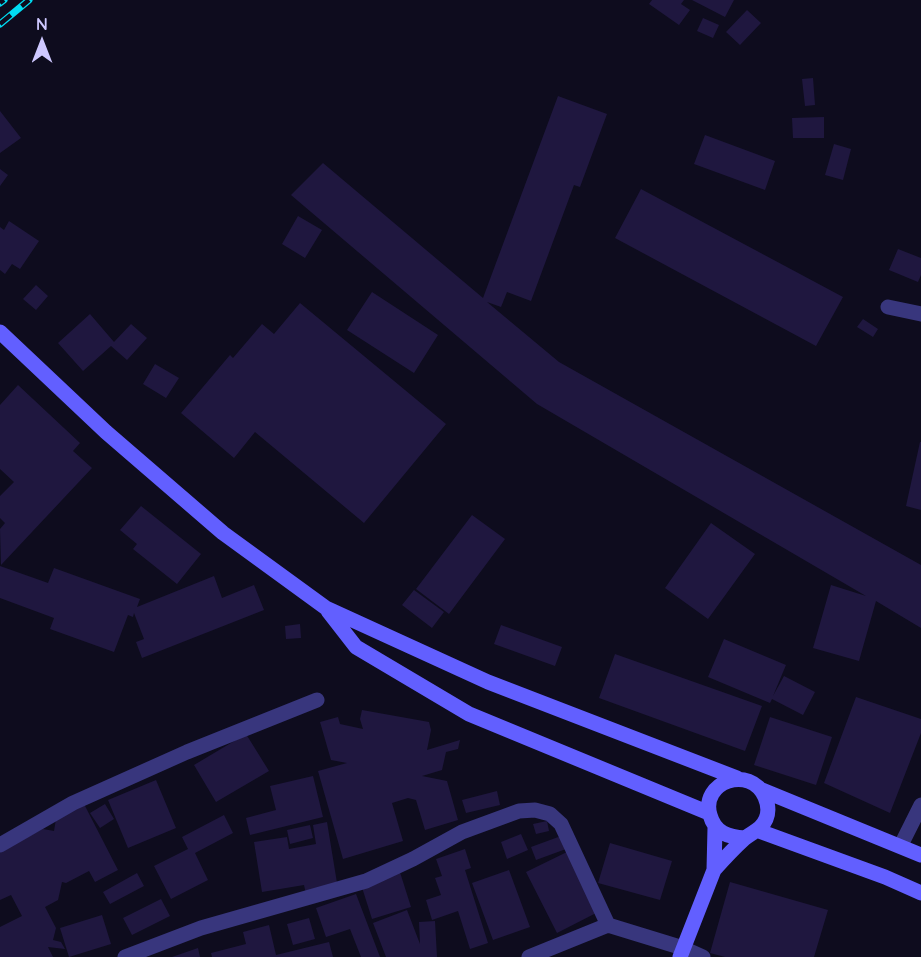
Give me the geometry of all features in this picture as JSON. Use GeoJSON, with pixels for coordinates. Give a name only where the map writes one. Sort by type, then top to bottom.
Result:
{"type":"FeatureCollection","features":[{"type":"Feature","properties":{"kind":"main road"},"geometry":{"type":"LineString","coordinates":[[0,332],[106,432],[223,533],[326,608],[488,682],[737,778],[751,781],[762,790],[921,855]]}},
{"type":"Feature","properties":{"kind":"main road"},"geometry":{"type":"LineString","coordinates":[[326,608],[356,647],[470,714],[709,813]]}},
{"type":"Feature","properties":{"kind":"main road"},"geometry":{"type":"LineString","coordinates":[[682,952],[714,870],[716,828],[709,813],[711,797],[721,784],[737,778]]}},
{"type":"Feature","properties":{"kind":"main road"},"geometry":{"type":"LineString","coordinates":[[714,870],[767,818],[768,803],[762,790]]}},
{"type":"Feature","properties":{"kind":"main road"},"geometry":{"type":"LineString","coordinates":[[716,828],[729,837],[752,834],[885,877],[921,893]]}},
{"type":"Feature","properties":{"kind":"street"},"geometry":{"type":"LineString","coordinates":[[888,307],[921,314]]}},
{"type":"Feature","properties":{"kind":"street"},"geometry":{"type":"LineString","coordinates":[[0,844],[73,803],[187,752],[317,700]]}},
{"type":"Feature","properties":{"kind":"street"},"geometry":{"type":"LineString","coordinates":[[901,845],[921,805]]}},
{"type":"Feature","properties":{"kind":"street"},"geometry":{"type":"LineString","coordinates":[[125,957],[201,928],[366,880],[413,859],[462,832],[519,811],[535,810],[550,814],[561,824],[608,925]]}},
{"type":"Feature","properties":{"kind":"street"},"geometry":{"type":"LineString","coordinates":[[530,957],[608,925],[682,952],[703,957]]}},
{"type":"Feature","properties":{"kind":"building"},"geometry":{"type":"Polygon","coordinates":[[[652,0],[684,0],[681,4],[690,10],[679,25],[649,4],[652,0]]]}},
{"type":"Feature","properties":{"kind":"building"},"geometry":{"type":"Polygon","coordinates":[[[692,0],[734,0],[725,17],[692,0]]]}},
{"type":"Feature","properties":{"kind":"building"},"geometry":{"type":"Polygon","coordinates":[[[747,10],[761,23],[740,45],[726,32],[747,10]]]}},
{"type":"Feature","properties":{"kind":"building"},"geometry":{"type":"Polygon","coordinates":[[[703,18],[719,25],[713,38],[697,31],[703,18]]]}},
{"type":"Feature","properties":{"kind":"building"},"geometry":{"type":"Polygon","coordinates":[[[813,78],[815,105],[805,106],[802,79],[813,78]]]}},
{"type":"Feature","properties":{"kind":"building"},"geometry":{"type":"Polygon","coordinates":[[[558,96],[607,114],[580,187],[574,185],[531,301],[507,292],[501,307],[487,302],[559,362],[921,565],[921,628],[876,601],[859,661],[813,648],[831,585],[866,596],[537,404],[291,195],[323,163],[483,298],[558,96]]]}},
{"type":"Feature","properties":{"kind":"building"},"geometry":{"type":"Polygon","coordinates":[[[0,111],[21,138],[0,153],[0,111]]]}},
{"type":"Feature","properties":{"kind":"building"},"geometry":{"type":"Polygon","coordinates":[[[824,117],[824,138],[793,138],[792,118],[824,117]]]}},
{"type":"Feature","properties":{"kind":"building"},"geometry":{"type":"Polygon","coordinates":[[[705,135],[775,161],[765,190],[694,164],[705,135]]]}},
{"type":"Feature","properties":{"kind":"building"},"geometry":{"type":"Polygon","coordinates":[[[834,144],[851,149],[843,180],[825,175],[834,144]]]}},
{"type":"Feature","properties":{"kind":"building"},"geometry":{"type":"Polygon","coordinates":[[[0,169],[8,175],[0,186],[0,169]]]}},
{"type":"Feature","properties":{"kind":"building"},"geometry":{"type":"Polygon","coordinates":[[[641,189],[843,297],[816,346],[615,238],[641,189]]]}},
{"type":"Feature","properties":{"kind":"building"},"geometry":{"type":"Polygon","coordinates":[[[298,216],[322,230],[305,258],[282,244],[298,216]]]}},
{"type":"Feature","properties":{"kind":"building"},"geometry":{"type":"Polygon","coordinates":[[[9,221],[39,241],[20,269],[12,264],[5,274],[0,270],[0,227],[4,230],[9,221]]]}},
{"type":"Feature","properties":{"kind":"building"},"geometry":{"type":"Polygon","coordinates":[[[898,249],[921,258],[921,275],[918,282],[889,270],[898,249]]]}},
{"type":"Feature","properties":{"kind":"building"},"geometry":{"type":"Polygon","coordinates":[[[36,285],[48,296],[36,310],[23,299],[36,285]]]}},
{"type":"Feature","properties":{"kind":"building"},"geometry":{"type":"Polygon","coordinates":[[[372,292],[438,335],[414,373],[347,330],[372,292]]]}},
{"type":"Feature","properties":{"kind":"building"},"geometry":{"type":"Polygon","coordinates":[[[300,303],[446,424],[364,523],[255,432],[234,458],[181,413],[230,355],[233,358],[262,324],[274,334],[300,303]]]}},
{"type":"Feature","properties":{"kind":"building"},"geometry":{"type":"Polygon","coordinates":[[[90,314],[114,342],[131,324],[147,338],[127,360],[111,346],[83,371],[58,343],[90,314]]]}},
{"type":"Feature","properties":{"kind":"building"},"geometry":{"type":"Polygon","coordinates":[[[863,319],[878,329],[873,337],[857,327],[863,319]]]}},
{"type":"Feature","properties":{"kind":"building"},"geometry":{"type":"Polygon","coordinates":[[[155,364],[179,378],[166,398],[143,384],[155,364]]]}},
{"type":"Feature","properties":{"kind":"building"},"geometry":{"type":"Polygon","coordinates":[[[18,385],[80,443],[73,451],[92,468],[1,565],[0,529],[5,523],[0,518],[0,496],[14,482],[0,469],[0,405],[18,385]]]}},
{"type":"Feature","properties":{"kind":"building"},"geometry":{"type":"Polygon","coordinates":[[[921,442],[921,510],[906,506],[921,442]]]}},
{"type":"Feature","properties":{"kind":"building"},"geometry":{"type":"Polygon","coordinates":[[[141,506],[201,554],[177,584],[133,549],[137,544],[120,530],[141,506]]]}},
{"type":"Feature","properties":{"kind":"building"},"geometry":{"type":"Polygon","coordinates":[[[472,515],[505,539],[449,614],[416,589],[472,515]]]}},
{"type":"Feature","properties":{"kind":"building"},"geometry":{"type":"Polygon","coordinates":[[[711,523],[755,554],[708,619],[665,588],[711,523]]]}},
{"type":"Feature","properties":{"kind":"building"},"geometry":{"type":"Polygon","coordinates":[[[0,566],[48,583],[54,568],[140,599],[137,607],[214,576],[222,598],[254,585],[264,610],[142,658],[136,642],[144,639],[134,613],[133,617],[128,615],[114,652],[50,629],[54,618],[0,598],[0,566]]]}},
{"type":"Feature","properties":{"kind":"building"},"geometry":{"type":"Polygon","coordinates":[[[414,590],[444,612],[432,628],[402,605],[414,590]]]}},
{"type":"Feature","properties":{"kind":"building"},"geometry":{"type":"Polygon","coordinates":[[[300,624],[301,638],[286,639],[285,626],[300,624]]]}},
{"type":"Feature","properties":{"kind":"building"},"geometry":{"type":"Polygon","coordinates":[[[501,625],[562,647],[555,666],[494,644],[501,625]]]}},
{"type":"Feature","properties":{"kind":"building"},"geometry":{"type":"Polygon","coordinates":[[[724,639],[786,665],[773,696],[784,676],[815,692],[803,715],[772,699],[770,703],[708,677],[724,639]]]}},
{"type":"Feature","properties":{"kind":"building"},"geometry":{"type":"Polygon","coordinates":[[[615,654],[762,706],[745,751],[599,698],[615,654]]]}},
{"type":"Feature","properties":{"kind":"building"},"geometry":{"type":"Polygon","coordinates":[[[856,697],[921,719],[921,733],[890,813],[824,783],[856,697]]]}},
{"type":"Feature","properties":{"kind":"building"},"geometry":{"type":"Polygon","coordinates":[[[362,710],[429,722],[431,730],[427,750],[460,740],[458,749],[446,752],[442,770],[422,776],[447,781],[458,820],[425,830],[416,800],[408,798],[392,803],[403,841],[343,859],[318,771],[347,763],[331,760],[320,722],[338,717],[340,724],[363,729],[360,719],[362,710]]]}},
{"type":"Feature","properties":{"kind":"building"},"geometry":{"type":"Polygon","coordinates":[[[770,717],[832,737],[816,785],[754,765],[770,717]]]}},
{"type":"Feature","properties":{"kind":"building"},"geometry":{"type":"Polygon","coordinates":[[[246,734],[269,771],[216,802],[194,765],[246,734]]]}},
{"type":"Feature","properties":{"kind":"building"},"geometry":{"type":"Polygon","coordinates":[[[313,776],[323,817],[250,835],[246,818],[276,810],[270,786],[313,776]]]}},
{"type":"Feature","properties":{"kind":"building"},"geometry":{"type":"Polygon","coordinates":[[[156,780],[176,828],[128,848],[108,800],[156,780]]]}},
{"type":"Feature","properties":{"kind":"building"},"geometry":{"type":"Polygon","coordinates":[[[497,791],[500,805],[466,813],[462,800],[497,791]]]}},
{"type":"Feature","properties":{"kind":"building"},"geometry":{"type":"Polygon","coordinates":[[[84,804],[118,870],[95,882],[89,871],[66,883],[62,882],[58,900],[45,907],[56,928],[53,940],[61,942],[65,949],[48,947],[53,957],[0,957],[0,927],[22,916],[11,895],[0,900],[0,851],[43,829],[54,831],[56,819],[84,804]]]}},
{"type":"Feature","properties":{"kind":"building"},"geometry":{"type":"Polygon","coordinates":[[[105,804],[114,819],[100,828],[90,813],[105,804]]]}},
{"type":"Feature","properties":{"kind":"building"},"geometry":{"type":"Polygon","coordinates":[[[224,815],[233,833],[195,853],[208,880],[171,899],[154,866],[188,849],[182,837],[224,815]]]}},
{"type":"Feature","properties":{"kind":"building"},"geometry":{"type":"Polygon","coordinates":[[[547,821],[549,831],[536,834],[533,824],[547,821]]]}},
{"type":"Feature","properties":{"kind":"building"},"geometry":{"type":"Polygon","coordinates":[[[327,822],[338,889],[306,894],[304,885],[262,892],[254,842],[287,837],[289,849],[316,844],[313,825],[327,822]]]}},
{"type":"Feature","properties":{"kind":"building"},"geometry":{"type":"Polygon","coordinates":[[[310,825],[313,838],[290,844],[287,830],[310,825]]]}},
{"type":"Feature","properties":{"kind":"building"},"geometry":{"type":"Polygon","coordinates":[[[521,834],[528,850],[507,859],[501,842],[521,834]]]}},
{"type":"Feature","properties":{"kind":"building"},"geometry":{"type":"Polygon","coordinates":[[[561,836],[566,849],[536,860],[531,847],[561,836]]]}},
{"type":"Feature","properties":{"kind":"building"},"geometry":{"type":"Polygon","coordinates":[[[610,843],[672,861],[660,900],[598,883],[610,843]]]}},
{"type":"Feature","properties":{"kind":"building"},"geometry":{"type":"Polygon","coordinates":[[[465,849],[471,868],[465,870],[488,943],[470,949],[458,911],[432,920],[426,900],[441,895],[435,878],[442,876],[436,859],[465,849]]]}},
{"type":"Feature","properties":{"kind":"building"},"geometry":{"type":"Polygon","coordinates":[[[569,851],[600,911],[557,933],[526,872],[569,851]]]}},
{"type":"Feature","properties":{"kind":"building"},"geometry":{"type":"Polygon","coordinates":[[[398,866],[411,907],[372,919],[359,878],[398,866]]]}},
{"type":"Feature","properties":{"kind":"building"},"geometry":{"type":"Polygon","coordinates":[[[509,870],[530,927],[493,940],[472,883],[509,870]]]}},
{"type":"Feature","properties":{"kind":"building"},"geometry":{"type":"Polygon","coordinates":[[[137,873],[144,886],[110,904],[103,892],[137,873]]]}},
{"type":"Feature","properties":{"kind":"building"},"geometry":{"type":"Polygon","coordinates":[[[730,882],[828,910],[814,957],[725,957],[710,953],[730,882]]]}},
{"type":"Feature","properties":{"kind":"building"},"geometry":{"type":"Polygon","coordinates":[[[356,894],[380,957],[361,957],[350,929],[326,937],[316,908],[356,894]]]}},
{"type":"Feature","properties":{"kind":"building"},"geometry":{"type":"Polygon","coordinates":[[[161,899],[170,916],[132,935],[123,918],[161,899]]]}},
{"type":"Feature","properties":{"kind":"building"},"geometry":{"type":"Polygon","coordinates":[[[407,910],[420,944],[419,922],[435,921],[437,957],[386,957],[373,923],[407,910]]]}},
{"type":"Feature","properties":{"kind":"building"},"geometry":{"type":"Polygon","coordinates":[[[102,915],[111,944],[69,957],[60,928],[102,915]]]}},
{"type":"Feature","properties":{"kind":"building"},"geometry":{"type":"Polygon","coordinates":[[[309,918],[315,939],[293,945],[287,924],[309,918]]]}},
{"type":"Feature","properties":{"kind":"building"},"geometry":{"type":"Polygon","coordinates":[[[269,925],[276,955],[329,942],[333,957],[212,957],[211,953],[246,944],[243,932],[269,925]]]}},
{"type":"Feature","properties":{"kind":"building"},"geometry":{"type":"Polygon","coordinates":[[[198,948],[200,957],[172,957],[198,948]]]}},
{"type":"Feature","properties":{"kind":"railway"},"geometry":{"type":"LineString","coordinates":[[0,3],[4,0]]}},
{"type":"Feature","properties":{"kind":"railway"},"geometry":{"type":"LineString","coordinates":[[0,24],[29,0]]}}]}
